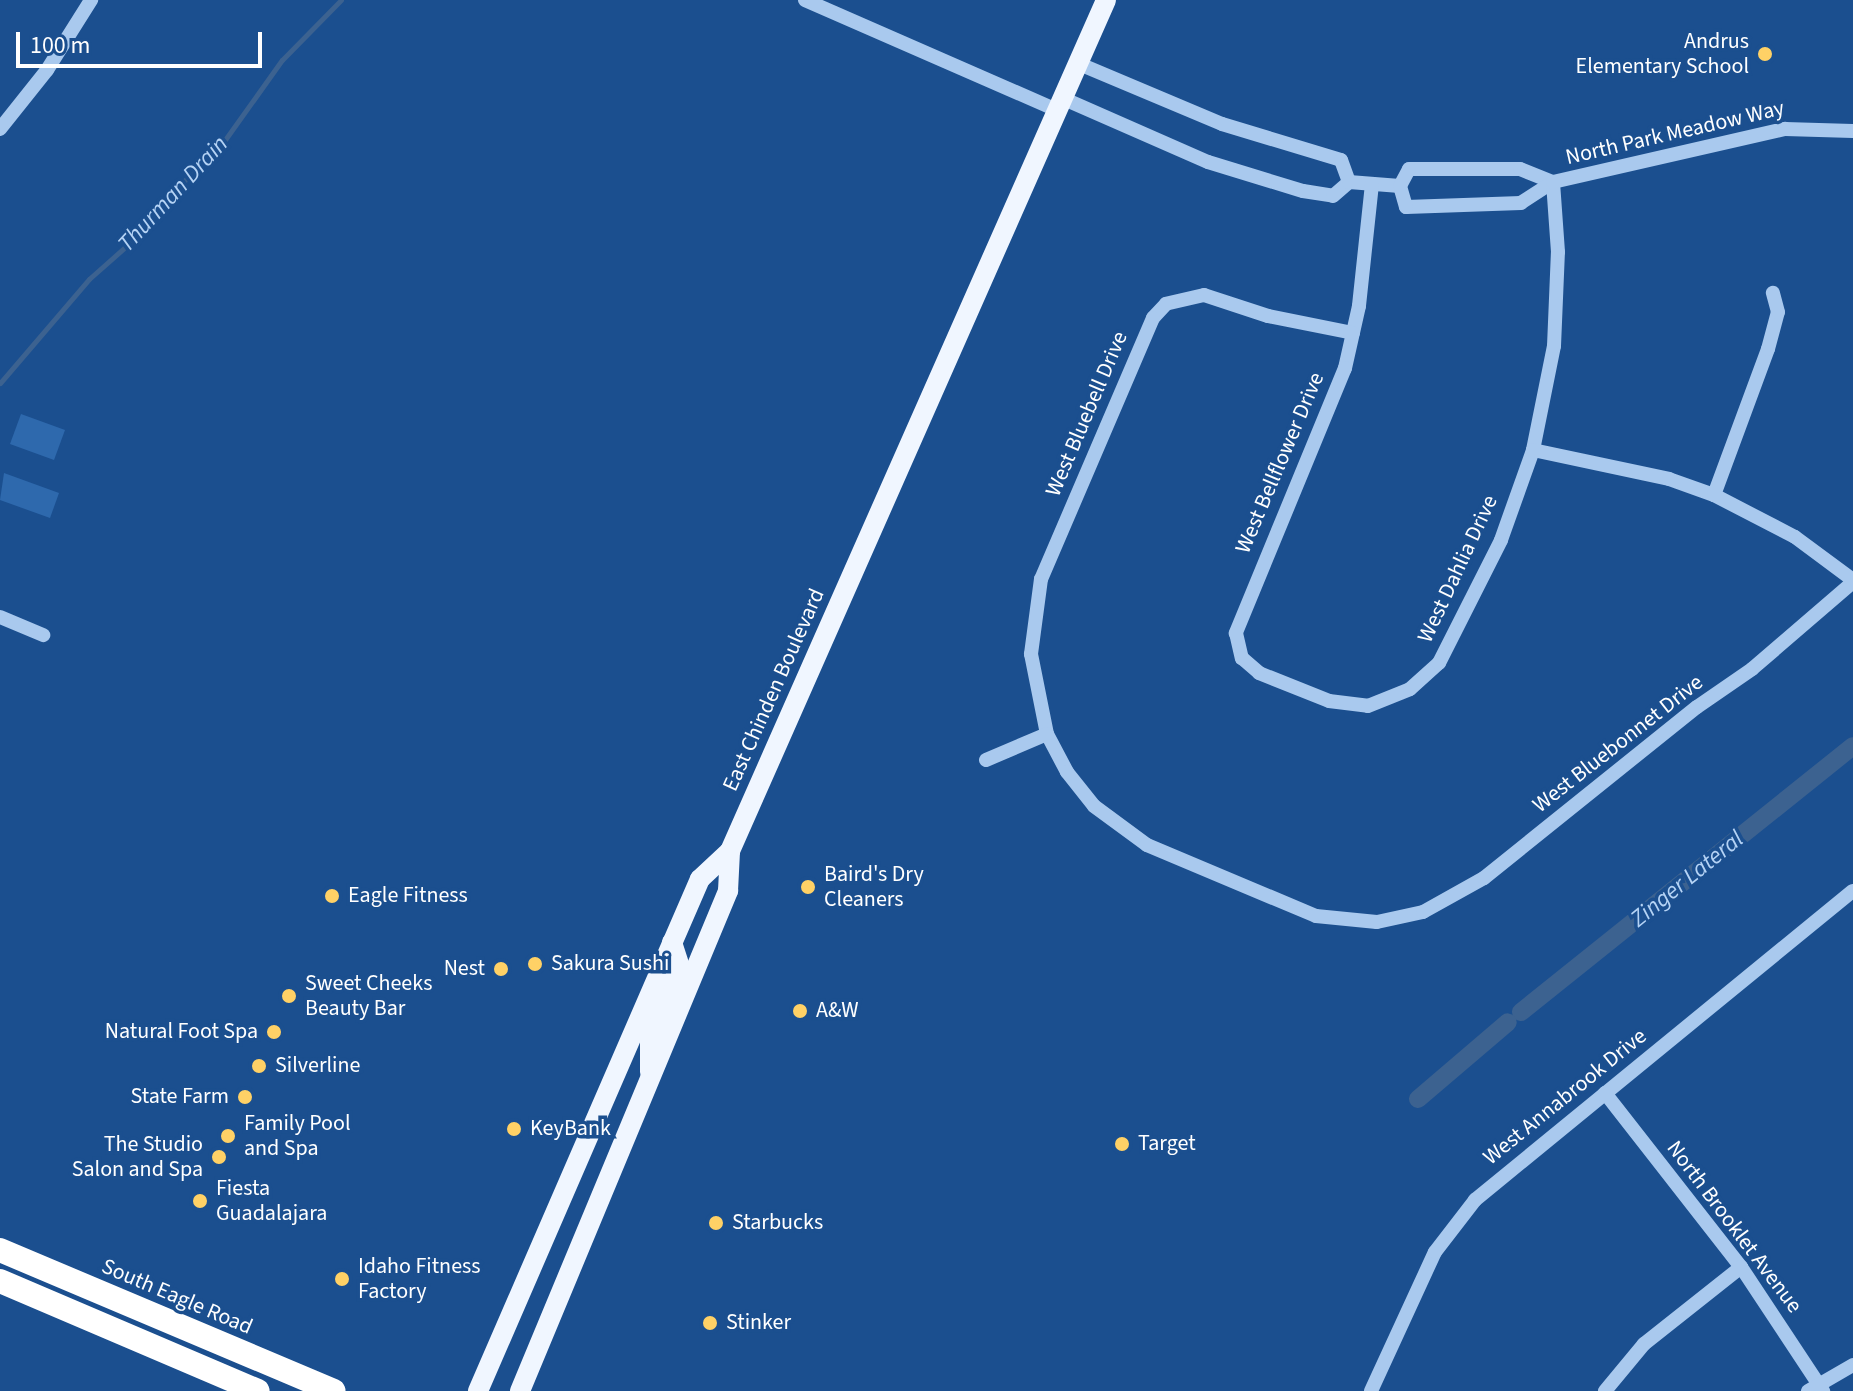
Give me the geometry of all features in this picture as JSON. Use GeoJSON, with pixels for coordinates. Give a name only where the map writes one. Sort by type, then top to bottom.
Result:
{"type":"FeatureCollection","features":[{"type":"Feature","properties":{"kind":"highway","name":"South Eagle Road"},"geometry":{"type":"LineString","coordinates":[[0,1250],[333,1391]]}},
{"type":"Feature","properties":{"kind":"highway"},"geometry":{"type":"LineString","coordinates":[[0,1281],[258,1391]]}},
{"type":"Feature","properties":{"kind":"main road","name":"East Chinden Boulevard"},"geometry":{"type":"LineString","coordinates":[[478,1391],[700,879],[730,851],[1106,0]]}},
{"type":"Feature","properties":{"kind":"main road"},"geometry":{"type":"LineString","coordinates":[[520,1391],[728,891],[730,851]]}},
{"type":"Feature","properties":{"kind":"main road"},"geometry":{"type":"LineString","coordinates":[[650,1084],[650,1041],[680,967],[672,942]]}},
{"type":"Feature","properties":{"kind":"street"},"geometry":{"type":"LineString","coordinates":[[0,129],[47,70],[91,0]]}},
{"type":"Feature","properties":{"kind":"street"},"geometry":{"type":"LineString","coordinates":[[805,0],[1059,104],[1265,181],[1333,196],[1349,182],[1400,186]]}},
{"type":"Feature","properties":{"kind":"street"},"geometry":{"type":"LineString","coordinates":[[1077,63],[1222,124],[1341,160],[1349,182]]}},
{"type":"Feature","properties":{"kind":"street","name":"North Park Meadow Way"},"geometry":{"type":"LineString","coordinates":[[1553,182],[1520,169],[1409,169],[1400,186],[1406,207],[1521,203],[1553,182],[1785,129],[1853,131]]}},
{"type":"Feature","properties":{"kind":"street","name":"West Dahlia Drive"},"geometry":{"type":"LineString","coordinates":[[1329,701],[1375,706],[1410,689],[1439,663],[1501,540],[1533,450],[1546,393],[1558,299],[1553,182]]}},
{"type":"Feature","properties":{"kind":"street","name":"West Bellflower Drive"},"geometry":{"type":"LineString","coordinates":[[1329,701],[1259,673],[1242,658],[1236,633],[1334,396],[1353,333],[1372,184]]}},
{"type":"Feature","properties":{"kind":"street"},"geometry":{"type":"LineString","coordinates":[[1714,495],[1768,349],[1778,312],[1773,293]]}},
{"type":"Feature","properties":{"kind":"street","name":"West Bluebell Drive"},"geometry":{"type":"LineString","coordinates":[[1353,333],[1268,316],[1204,295],[1166,304],[1153,318],[1041,579],[1031,654],[1047,734],[1067,772],[1094,806],[1147,845],[1316,916],[1367,922],[1397,917]]}},
{"type":"Feature","properties":{"kind":"street"},"geometry":{"type":"LineString","coordinates":[[1533,450],[1669,479],[1714,495],[1795,537],[1853,581]]}},
{"type":"Feature","properties":{"kind":"street","name":"West Bluebonnet Drive"},"geometry":{"type":"LineString","coordinates":[[1397,917],[1452,899],[1484,878],[1697,707],[1752,669],[1853,581]]}},
{"type":"Feature","properties":{"kind":"street"},"geometry":{"type":"LineString","coordinates":[[0,617],[43,635]]}},
{"type":"Feature","properties":{"kind":"street"},"geometry":{"type":"LineString","coordinates":[[986,760],[1047,734]]}},
{"type":"Feature","properties":{"kind":"street","name":"West Annabrook Drive"},"geometry":{"type":"LineString","coordinates":[[1371,1391],[1419,1283],[1454,1224],[1494,1183],[1853,891]]}},
{"type":"Feature","properties":{"kind":"street","name":"North Brooklet Avenue"},"geometry":{"type":"LineString","coordinates":[[1605,1093],[1741,1267],[1817,1388]]}},
{"type":"Feature","properties":{"kind":"street"},"geometry":{"type":"LineString","coordinates":[[1605,1391],[1644,1344],[1741,1267]]}},
{"type":"Feature","properties":{"kind":"street"},"geometry":{"type":"LineString","coordinates":[[1817,1388],[1853,1365]]}},
{"type":"Feature","properties":{"kind":"shaded area"},"geometry":{"type":"Polygon","coordinates":[[[21,414],[65,430],[54,460],[10,444],[21,414]]]}},
{"type":"Feature","properties":{"kind":"shaded area"},"geometry":{"type":"Polygon","coordinates":[[[4,473],[59,493],[50,518],[0,500],[4,473]]]}},
{"type":"Feature","properties":{"kind":"waterway","name":"Thurman Drain"},"geometry":{"type":"LineString","coordinates":[[0,383],[89,279],[132,241],[152,210],[217,151],[282,60],[341,0]]}},
{"type":"Feature","properties":{"kind":"waterway","name":"Zinger Lateral"},"geometry":{"type":"LineString","coordinates":[[1521,1012],[1853,746]]}},
{"type":"Feature","properties":{"kind":"waterway","name":"Zinger Lateral"},"geometry":{"type":"LineString","coordinates":[[1418,1099],[1508,1022]]}},
{"type":"Feature","properties":{"kind":"place","name":"Andrus Elementary School"},"geometry":{"type":"Point","coordinates":[1765,54]}},
{"type":"Feature","properties":{"kind":"place","name":"Baird's Dry Cleaners"},"geometry":{"type":"Point","coordinates":[808,887]}},
{"type":"Feature","properties":{"kind":"place","name":"Eagle Fitness"},"geometry":{"type":"Point","coordinates":[332,896]}},
{"type":"Feature","properties":{"kind":"place","name":"Sakura Sushi"},"geometry":{"type":"Point","coordinates":[535,964]}},
{"type":"Feature","properties":{"kind":"place","name":"Nest"},"geometry":{"type":"Point","coordinates":[501,969]}},
{"type":"Feature","properties":{"kind":"place","name":"Sweet Cheeks Beauty Bar"},"geometry":{"type":"Point","coordinates":[289,996]}},
{"type":"Feature","properties":{"kind":"place","name":"A&W"},"geometry":{"type":"Point","coordinates":[800,1011]}},
{"type":"Feature","properties":{"kind":"place","name":"Natural Foot Spa"},"geometry":{"type":"Point","coordinates":[274,1032]}},
{"type":"Feature","properties":{"kind":"place","name":"Silverline"},"geometry":{"type":"Point","coordinates":[259,1066]}},
{"type":"Feature","properties":{"kind":"place","name":"State Farm"},"geometry":{"type":"Point","coordinates":[245,1097]}},
{"type":"Feature","properties":{"kind":"place","name":"KeyBank"},"geometry":{"type":"Point","coordinates":[514,1129]}},
{"type":"Feature","properties":{"kind":"place","name":"Family Pool and Spa"},"geometry":{"type":"Point","coordinates":[228,1136]}},
{"type":"Feature","properties":{"kind":"place","name":"Target"},"geometry":{"type":"Point","coordinates":[1122,1144]}},
{"type":"Feature","properties":{"kind":"place","name":"The Studio Salon and Spa"},"geometry":{"type":"Point","coordinates":[219,1157]}},
{"type":"Feature","properties":{"kind":"place","name":"Fiesta Guadalajara"},"geometry":{"type":"Point","coordinates":[200,1201]}},
{"type":"Feature","properties":{"kind":"place","name":"Starbucks"},"geometry":{"type":"Point","coordinates":[716,1223]}},
{"type":"Feature","properties":{"kind":"place","name":"Idaho Fitness Factory"},"geometry":{"type":"Point","coordinates":[342,1279]}},
{"type":"Feature","properties":{"kind":"place","name":"Stinker"},"geometry":{"type":"Point","coordinates":[710,1323]}}]}
